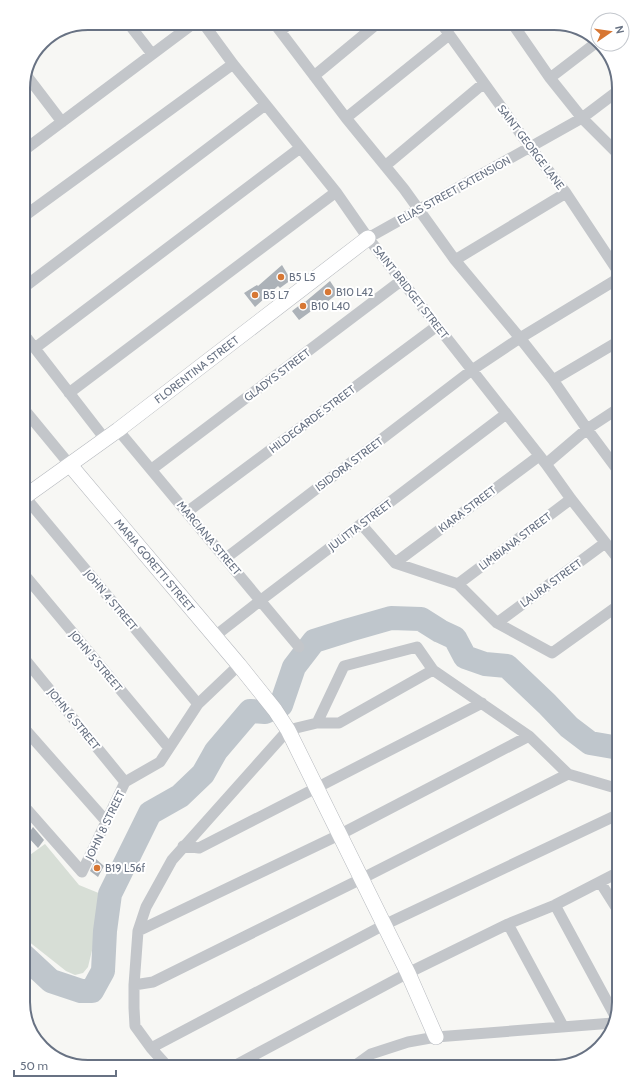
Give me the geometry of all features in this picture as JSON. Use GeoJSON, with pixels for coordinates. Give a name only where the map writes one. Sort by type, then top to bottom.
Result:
{"type":"FeatureCollection","features":[{"type":"Feature","properties":{"kind":"street"},"geometry":{"type":"LineString","coordinates":[[133,30],[152,54]]}},
{"type":"Feature","properties":{"kind":"street"},"geometry":{"type":"LineString","coordinates":[[30,146],[185,30]]}},
{"type":"Feature","properties":{"kind":"street","name":"SAINT BRIDGET STREET"},"geometry":{"type":"LineString","coordinates":[[208,30],[233,64],[336,192],[368,238],[612,552]]}},
{"type":"Feature","properties":{"kind":"street"},"geometry":{"type":"LineString","coordinates":[[280,30],[455,260],[553,380],[612,462]]}},
{"type":"Feature","properties":{"kind":"street"},"geometry":{"type":"LineString","coordinates":[[314,76],[370,30]]}},
{"type":"Feature","properties":{"kind":"street","name":"SAINT GEORGE LANE"},"geometry":{"type":"LineString","coordinates":[[446,30],[530,147],[566,193],[612,262]]}},
{"type":"Feature","properties":{"kind":"street"},"geometry":{"type":"LineString","coordinates":[[520,30],[550,78],[582,118],[612,148]]}},
{"type":"Feature","properties":{"kind":"street"},"geometry":{"type":"LineString","coordinates":[[346,118],[449,35]]}},
{"type":"Feature","properties":{"kind":"street"},"geometry":{"type":"LineString","coordinates":[[550,78],[590,47]]}},
{"type":"Feature","properties":{"kind":"street"},"geometry":{"type":"LineString","coordinates":[[30,212],[233,64]]}},
{"type":"Feature","properties":{"kind":"street"},"geometry":{"type":"LineString","coordinates":[[31,81],[62,122]]}},
{"type":"Feature","properties":{"kind":"street"},"geometry":{"type":"LineString","coordinates":[[385,166],[484,83]]}},
{"type":"Feature","properties":{"kind":"street","name":"ELIAS STREET EXTENSION"},"geometry":{"type":"LineString","coordinates":[[368,238],[582,118],[612,95]]}},
{"type":"Feature","properties":{"kind":"street"},"geometry":{"type":"LineString","coordinates":[[30,283],[266,104]]}},
{"type":"Feature","properties":{"kind":"street"},"geometry":{"type":"LineString","coordinates":[[35,348],[300,148]]}},
{"type":"Feature","properties":{"kind":"street"},"geometry":{"type":"LineString","coordinates":[[69,393],[336,192]]}},
{"type":"Feature","properties":{"kind":"street"},"geometry":{"type":"LineString","coordinates":[[455,260],[566,193]]}},
{"type":"Feature","properties":{"kind":"street","name":"FLORENTINA STREET"},"geometry":{"type":"LineString","coordinates":[[30,494],[118,430],[368,238]]}},
{"type":"Feature","properties":{"kind":"street","name":"GLADYS STREET"},"geometry":{"type":"LineString","coordinates":[[152,470],[402,280]]}},
{"type":"Feature","properties":{"kind":"street","name":"ISIDORA STREET"},"geometry":{"type":"LineString","coordinates":[[226,558],[472,370],[520,338],[612,282]]}},
{"type":"Feature","properties":{"kind":"street","name":"HILDEGARDE STREET"},"geometry":{"type":"LineString","coordinates":[[187,512],[436,326]]}},
{"type":"Feature","properties":{"kind":"street"},"geometry":{"type":"LineString","coordinates":[[30,342],[105,439]]}},
{"type":"Feature","properties":{"kind":"street"},"geometry":{"type":"LineString","coordinates":[[553,380],[612,345]]}},
{"type":"Feature","properties":{"kind":"street","name":"KIARA STREET"},"geometry":{"type":"LineString","coordinates":[[395,563],[612,413]]}},
{"type":"Feature","properties":{"kind":"street","name":"JULITTA STREET"},"geometry":{"type":"LineString","coordinates":[[215,636],[506,414]]}},
{"type":"Feature","properties":{"kind":"street"},"geometry":{"type":"LineString","coordinates":[[30,424],[70,464]]}},
{"type":"Feature","properties":{"kind":"street","name":"MARCIANA STREET"},"geometry":{"type":"LineString","coordinates":[[118,430],[299,646]]}},
{"type":"Feature","properties":{"kind":"street","name":"MARIA GORETTI STREET"},"geometry":{"type":"LineString","coordinates":[[70,464],[239,665],[275,710],[288,730],[408,973],[436,1037]]}},
{"type":"Feature","properties":{"kind":"street","name":"LIMBIANA STREET"},"geometry":{"type":"LineString","coordinates":[[458,584],[571,499]]}},
{"type":"Feature","properties":{"kind":"street","name":"JOHN 4 STREET"},"geometry":{"type":"LineString","coordinates":[[30,505],[198,704]]}},
{"type":"Feature","properties":{"kind":"street"},"geometry":{"type":"LineString","coordinates":[[361,524],[395,563],[458,584],[497,623],[552,653],[612,610]]}},
{"type":"Feature","properties":{"kind":"street","name":"LAURA STREET"},"geometry":{"type":"LineString","coordinates":[[497,623],[605,543]]}},
{"type":"Feature","properties":{"kind":"street","name":"JOHN 5 STREET"},"geometry":{"type":"LineString","coordinates":[[30,581],[169,748]]}},
{"type":"Feature","properties":{"kind":"street"},"geometry":{"type":"LineString","coordinates":[[317,723],[344,666],[416,647],[433,670],[529,736],[568,774],[612,787]]}},
{"type":"Feature","properties":{"kind":"street","name":"JOHN 6 STREET"},"geometry":{"type":"LineString","coordinates":[[30,665],[126,782]]}},
{"type":"Feature","properties":{"kind":"street","name":"JOHN 8 STREET"},"geometry":{"type":"LineString","coordinates":[[30,816],[82,872],[126,782],[160,762],[198,704],[239,665]]}},
{"type":"Feature","properties":{"kind":"street"},"geometry":{"type":"LineString","coordinates":[[162,1060],[135,1026],[134,985],[138,931],[146,907],[172,860],[288,730],[317,723],[339,722],[433,670]]}},
{"type":"Feature","properties":{"kind":"street"},"geometry":{"type":"LineString","coordinates":[[183,846],[199,848],[482,703]]}},
{"type":"Feature","properties":{"kind":"street"},"geometry":{"type":"LineString","coordinates":[[30,735],[106,821]]}},
{"type":"Feature","properties":{"kind":"street"},"geometry":{"type":"LineString","coordinates":[[138,931],[339,835],[529,736]]}},
{"type":"Feature","properties":{"kind":"street"},"geometry":{"type":"LineString","coordinates":[[134,985],[153,982],[362,880],[568,774]]}},
{"type":"Feature","properties":{"kind":"street"},"geometry":{"type":"LineString","coordinates":[[151,1048],[384,925],[612,817]]}},
{"type":"Feature","properties":{"kind":"street"},"geometry":{"type":"LineString","coordinates":[[245,1060],[408,973],[612,876]]}},
{"type":"Feature","properties":{"kind":"street"},"geometry":{"type":"LineString","coordinates":[[600,882],[612,901]]}},
{"type":"Feature","properties":{"kind":"street"},"geometry":{"type":"LineString","coordinates":[[555,904],[612,1010]]}},
{"type":"Feature","properties":{"kind":"street"},"geometry":{"type":"LineString","coordinates":[[508,924],[563,1026]]}},
{"type":"Feature","properties":{"kind":"street"},"geometry":{"type":"LineString","coordinates":[[363,1060],[371,1054],[408,1042],[436,1037],[608,1023]]}},
{"type":"Feature","properties":{"kind":"shaded area"},"geometry":{"type":"Polygon","coordinates":[[[45,844],[79,885],[101,894],[101,913],[88,967],[83,973],[75,975],[66,971],[30,943],[30,855],[45,844]]]}},
{"type":"Feature","properties":{"kind":"building"},"geometry":{"type":"Polygon","coordinates":[[[282,265],[291,280],[280,288],[278,286],[255,307],[244,293],[257,285],[258,286],[282,265]]]}},
{"type":"Feature","properties":{"kind":"building"},"geometry":{"type":"Polygon","coordinates":[[[330,281],[338,293],[326,303],[325,301],[299,320],[292,311],[330,281]]]}},
{"type":"Feature","properties":{"kind":"building"},"geometry":{"type":"Polygon","coordinates":[[[33,827],[44,840],[38,848],[30,839],[30,832],[33,827]]]}},
{"type":"Feature","properties":{"kind":"building","name":"B19 L56f"},"geometry":{"type":"Polygon","coordinates":[[[96,859],[104,866],[98,877],[90,871],[96,859]]]}},
{"type":"Feature","properties":{"kind":"waterway"},"geometry":{"type":"LineString","coordinates":[[30,962],[51,981],[81,991],[92,991],[103,971],[105,931],[110,894],[150,813],[180,796],[203,774],[216,751],[250,711],[265,712],[281,705],[294,667],[314,641],[391,618],[421,619],[440,631],[455,638],[465,657],[485,664],[507,666],[569,727],[590,743],[612,747]]}},
{"type":"Feature","properties":{"kind":"place","name":"B5 L5"},"geometry":{"type":"Point","coordinates":[281,277]}},
{"type":"Feature","properties":{"kind":"place","name":"B10 L42"},"geometry":{"type":"Point","coordinates":[328,292]}},
{"type":"Feature","properties":{"kind":"place","name":"B5 L7"},"geometry":{"type":"Point","coordinates":[255,295]}},
{"type":"Feature","properties":{"kind":"place","name":"B10 L40"},"geometry":{"type":"Point","coordinates":[303,306]}},
{"type":"Feature","properties":{"kind":"place","name":"B19 L56f"},"geometry":{"type":"Point","coordinates":[97,868]}}]}
